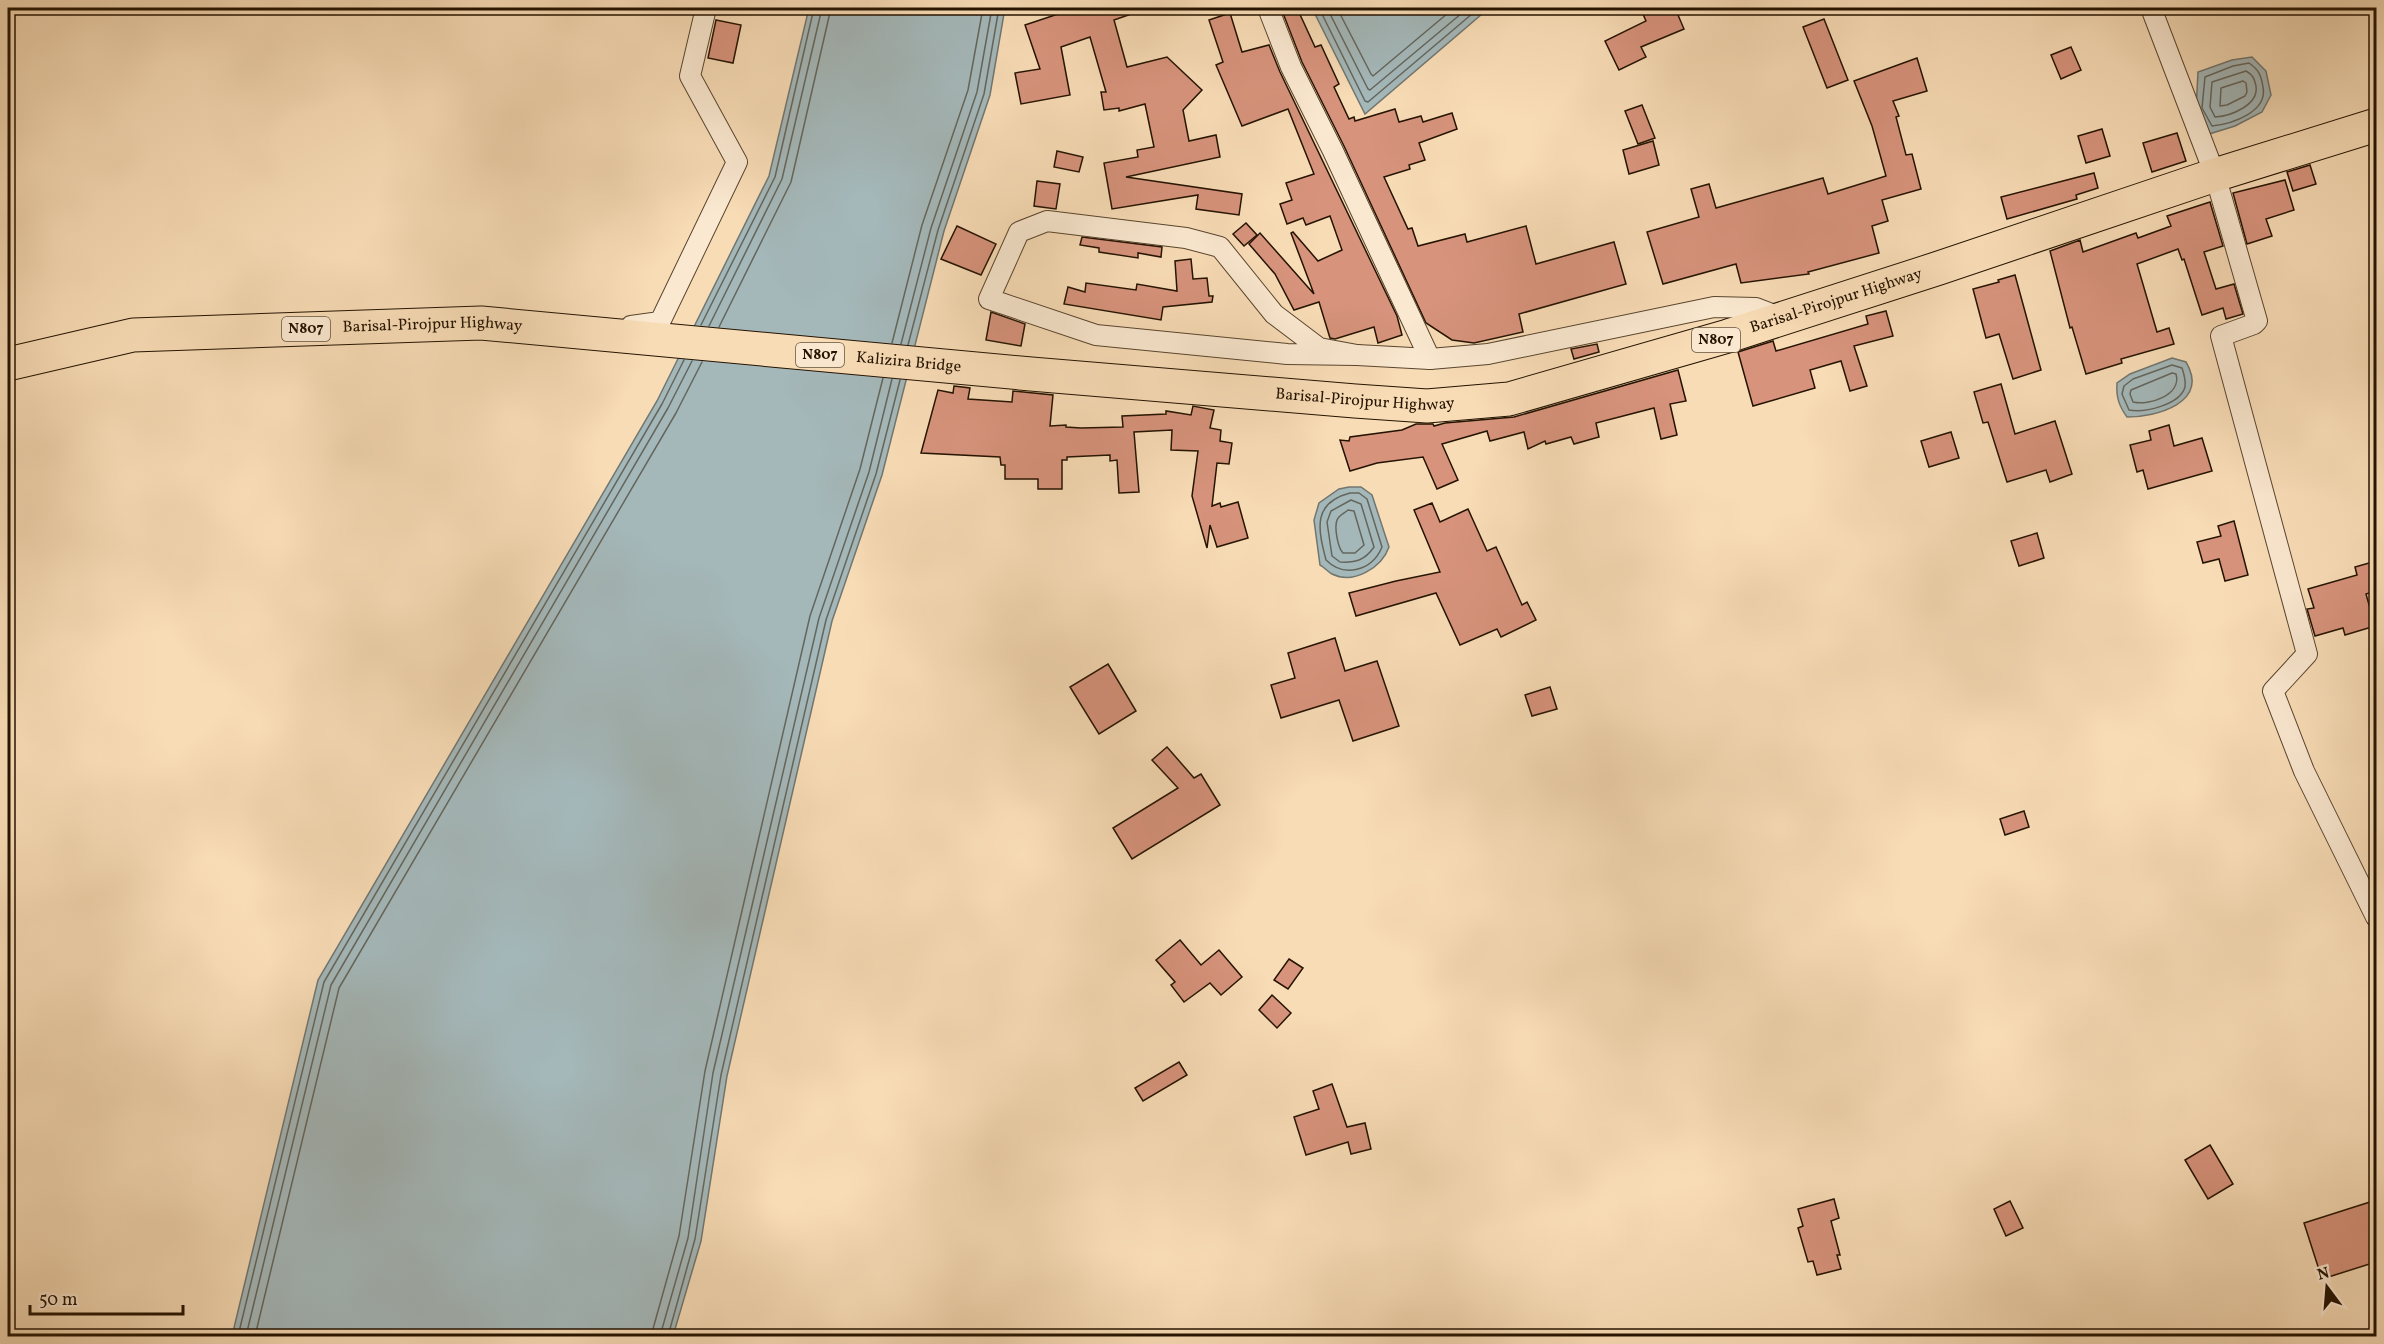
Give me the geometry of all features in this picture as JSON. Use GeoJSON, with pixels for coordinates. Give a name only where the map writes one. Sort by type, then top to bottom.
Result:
{"type":"FeatureCollection","features":[{"type":"Feature","properties":{"kind":"highway","name":"Barisal-Pirojpur Highway"},"geometry":{"type":"LineString","coordinates":[[1031,374],[1427,406],[1509,399],[1783,319],[2087,219],[2215,174],[2376,125]]}},
{"type":"Feature","properties":{"kind":"highway","name":"Barisal-Pirojpur Highway"},"geometry":{"type":"LineString","coordinates":[[8,364],[133,335],[481,323],[594,335]]}},
{"type":"Feature","properties":{"kind":"highway","name":"Kalizira Bridge"},"geometry":{"type":"LineString","coordinates":[[594,335],[1031,374]]}},
{"type":"Feature","properties":{"kind":"street"},"geometry":{"type":"LineString","coordinates":[[594,335],[660,322],[737,162],[690,76],[706,8]]}},
{"type":"Feature","properties":{"kind":"street"},"geometry":{"type":"LineString","coordinates":[[1268,8],[1291,67],[1334,152],[1430,359]]}},
{"type":"Feature","properties":{"kind":"street"},"geometry":{"type":"LineString","coordinates":[[2151,8],[2215,174],[2257,321],[2221,336],[2307,654],[2273,691],[2304,771],[2376,917]]}},
{"type":"Feature","properties":{"kind":"street"},"geometry":{"type":"LineString","coordinates":[[1358,355],[1319,348],[1274,314],[1220,247],[1186,238],[1047,221],[1019,232],[988,298],[1096,335],[1287,354],[1430,359],[1488,354],[1714,307],[1756,308],[1783,319]]}},
{"type":"Feature","properties":{"kind":"water"},"geometry":{"type":"Polygon","coordinates":[[[809,8],[1005,8],[990,95],[944,231],[882,475],[832,621],[727,1076],[701,1241],[673,1336],[232,1336],[318,980],[657,401],[769,176],[809,8]]]}},
{"type":"Feature","properties":{"kind":"water"},"geometry":{"type":"Polygon","coordinates":[[[1312,8],[1489,8],[1365,114],[1312,8]]]}},
{"type":"Feature","properties":{"kind":"water"},"geometry":{"type":"Polygon","coordinates":[[[2252,57],[2266,71],[2271,95],[2262,112],[2235,126],[2209,134],[2196,110],[2198,72],[2232,60],[2252,57]]]}},
{"type":"Feature","properties":{"kind":"water"},"geometry":{"type":"Polygon","coordinates":[[[2172,358],[2186,362],[2192,376],[2191,388],[2186,397],[2165,410],[2127,417],[2119,401],[2117,383],[2130,374],[2172,358]]]}},
{"type":"Feature","properties":{"kind":"water"},"geometry":{"type":"Polygon","coordinates":[[[1361,487],[1372,495],[1389,547],[1380,561],[1366,572],[1358,576],[1340,577],[1320,565],[1314,520],[1319,503],[1339,489],[1361,487]]]}},
{"type":"Feature","properties":{"kind":"building"},"geometry":{"type":"Polygon","coordinates":[[[1076,8],[1143,8],[1143,10],[1114,20],[1127,67],[1167,57],[1202,90],[1183,110],[1189,141],[1216,135],[1220,157],[1126,177],[1242,194],[1239,215],[1196,209],[1198,195],[1112,209],[1104,163],[1138,157],[1137,150],[1154,147],[1145,104],[1119,111],[1119,108],[1104,110],[1101,92],[1106,92],[1090,37],[1061,47],[1070,95],[1021,104],[1015,73],[1040,69],[1025,25],[1076,8]]]}},
{"type":"Feature","properties":{"kind":"building"},"geometry":{"type":"Polygon","coordinates":[[[1281,8],[1297,8],[1315,47],[1321,45],[1339,84],[1334,87],[1349,119],[1354,117],[1355,121],[1395,109],[1399,122],[1421,116],[1423,122],[1452,113],[1457,129],[1419,143],[1425,160],[1409,165],[1410,169],[1384,177],[1408,229],[1412,228],[1418,246],[1465,234],[1467,242],[1526,226],[1536,264],[1614,242],[1626,284],[1519,314],[1523,332],[1474,343],[1452,340],[1426,323],[1344,146],[1302,62],[1281,8]]]}},
{"type":"Feature","properties":{"kind":"building"},"geometry":{"type":"Polygon","coordinates":[[[1652,8],[1675,8],[1684,29],[1641,47],[1646,57],[1619,70],[1605,41],[1646,21],[1642,12],[1652,8]]]}},
{"type":"Feature","properties":{"kind":"building"},"geometry":{"type":"Polygon","coordinates":[[[1230,13],[1242,52],[1269,45],[1397,316],[1402,335],[1378,343],[1374,327],[1335,339],[1330,338],[1319,302],[1294,310],[1275,274],[1249,244],[1260,233],[1314,294],[1291,233],[1293,232],[1318,261],[1342,250],[1330,216],[1306,225],[1303,218],[1287,224],[1280,204],[1292,200],[1286,183],[1314,174],[1288,109],[1242,126],[1216,65],[1223,62],[1209,20],[1230,13]]]}},
{"type":"Feature","properties":{"kind":"building"},"geometry":{"type":"Polygon","coordinates":[[[1824,19],[1848,80],[1827,88],[1803,27],[1824,19]]]}},
{"type":"Feature","properties":{"kind":"building"},"geometry":{"type":"Polygon","coordinates":[[[716,20],[741,25],[733,63],[708,58],[716,20]]]}},
{"type":"Feature","properties":{"kind":"building"},"geometry":{"type":"Polygon","coordinates":[[[2071,47],[2081,70],[2061,79],[2051,55],[2071,47]]]}},
{"type":"Feature","properties":{"kind":"building"},"geometry":{"type":"Polygon","coordinates":[[[1917,58],[1927,91],[1893,101],[1899,116],[1896,117],[1906,155],[1912,154],[1921,189],[1882,200],[1888,221],[1872,226],[1879,253],[1808,272],[1809,274],[1741,283],[1736,264],[1663,284],[1647,232],[1699,217],[1691,189],[1709,184],[1716,208],[1823,178],[1828,194],[1886,176],[1872,126],[1854,81],[1917,58]]]}},
{"type":"Feature","properties":{"kind":"building"},"geometry":{"type":"Polygon","coordinates":[[[1642,105],[1655,138],[1638,144],[1625,111],[1642,105]]]}},
{"type":"Feature","properties":{"kind":"building"},"geometry":{"type":"Polygon","coordinates":[[[2102,129],[2110,156],[2086,163],[2078,136],[2102,129]]]}},
{"type":"Feature","properties":{"kind":"building"},"geometry":{"type":"Polygon","coordinates":[[[2177,133],[2186,161],[2152,172],[2143,143],[2177,133]]]}},
{"type":"Feature","properties":{"kind":"building"},"geometry":{"type":"Polygon","coordinates":[[[1653,141],[1659,165],[1629,174],[1623,150],[1653,141]]]}},
{"type":"Feature","properties":{"kind":"building"},"geometry":{"type":"Polygon","coordinates":[[[1057,151],[1083,157],[1079,172],[1054,167],[1057,151]]]}},
{"type":"Feature","properties":{"kind":"building"},"geometry":{"type":"Polygon","coordinates":[[[2310,165],[2316,184],[2293,191],[2287,172],[2310,165]]]}},
{"type":"Feature","properties":{"kind":"building"},"geometry":{"type":"Polygon","coordinates":[[[2094,173],[2098,188],[2076,195],[2077,199],[2007,219],[2001,197],[2094,173]]]}},
{"type":"Feature","properties":{"kind":"building"},"geometry":{"type":"Polygon","coordinates":[[[2285,180],[2294,210],[2266,219],[2272,236],[2247,244],[2233,193],[2285,180]]]}},
{"type":"Feature","properties":{"kind":"building"},"geometry":{"type":"Polygon","coordinates":[[[1037,181],[1060,184],[1056,209],[1034,206],[1037,181]]]}},
{"type":"Feature","properties":{"kind":"building"},"geometry":{"type":"Polygon","coordinates":[[[2210,202],[2223,246],[2204,252],[2216,289],[2234,284],[2243,314],[2226,319],[2223,308],[2202,315],[2184,259],[2182,260],[2178,249],[2137,264],[2157,332],[2169,328],[2174,344],[2121,359],[2122,363],[2086,374],[2072,327],[2070,328],[2050,251],[2080,240],[2083,252],[2136,233],[2138,238],[2171,226],[2167,216],[2210,202]]]}},
{"type":"Feature","properties":{"kind":"building"},"geometry":{"type":"Polygon","coordinates":[[[1246,223],[1257,235],[1244,246],[1233,234],[1246,223]]]}},
{"type":"Feature","properties":{"kind":"building"},"geometry":{"type":"Polygon","coordinates":[[[957,226],[996,244],[981,275],[941,259],[957,226]]]}},
{"type":"Feature","properties":{"kind":"building"},"geometry":{"type":"Polygon","coordinates":[[[1082,237],[1162,247],[1161,257],[1138,253],[1138,258],[1099,252],[1099,248],[1080,245],[1082,237]]]}},
{"type":"Feature","properties":{"kind":"building"},"geometry":{"type":"Polygon","coordinates":[[[1191,259],[1193,279],[1207,278],[1209,296],[1213,296],[1212,302],[1163,307],[1161,320],[1064,304],[1068,287],[1085,292],[1086,283],[1136,290],[1137,284],[1177,291],[1175,261],[1191,259]]]}},
{"type":"Feature","properties":{"kind":"building"},"geometry":{"type":"Polygon","coordinates":[[[2015,275],[2041,370],[2013,379],[1999,334],[1986,338],[1973,289],[2015,275]]]}},
{"type":"Feature","properties":{"kind":"building"},"geometry":{"type":"Polygon","coordinates":[[[1886,311],[1893,336],[1854,346],[1867,386],[1850,391],[1841,361],[1810,370],[1815,388],[1753,406],[1738,352],[1773,341],[1776,351],[1868,324],[1866,316],[1886,311]]]}},
{"type":"Feature","properties":{"kind":"building"},"geometry":{"type":"Polygon","coordinates":[[[991,312],[1025,324],[1021,346],[986,340],[991,312]]]}},
{"type":"Feature","properties":{"kind":"building"},"geometry":{"type":"Polygon","coordinates":[[[1597,344],[1599,352],[1574,359],[1571,349],[1597,344]]]}},
{"type":"Feature","properties":{"kind":"building"},"geometry":{"type":"Polygon","coordinates":[[[1678,370],[1686,401],[1670,404],[1677,435],[1661,439],[1654,408],[1596,423],[1599,437],[1574,444],[1571,437],[1546,444],[1545,441],[1528,449],[1524,432],[1490,441],[1487,431],[1442,444],[1458,480],[1437,489],[1423,457],[1377,463],[1350,471],[1340,440],[1349,441],[1350,437],[1402,430],[1416,424],[1433,424],[1434,426],[1514,417],[1678,370]]]}},
{"type":"Feature","properties":{"kind":"building"},"geometry":{"type":"Polygon","coordinates":[[[2001,384],[2015,434],[2055,421],[2072,474],[2050,482],[2046,470],[2007,482],[1988,422],[1983,423],[1974,392],[2001,384]]]}},
{"type":"Feature","properties":{"kind":"building"},"geometry":{"type":"Polygon","coordinates":[[[954,386],[970,388],[968,399],[1012,402],[1013,391],[1053,395],[1050,426],[1123,427],[1122,416],[1166,414],[1166,411],[1191,415],[1193,406],[1214,410],[1210,428],[1221,430],[1220,441],[1232,443],[1229,464],[1217,463],[1212,506],[1220,503],[1221,507],[1238,502],[1248,538],[1217,547],[1210,525],[1207,548],[1192,496],[1198,451],[1171,450],[1172,430],[1134,432],[1139,492],[1119,493],[1117,460],[1110,461],[1110,455],[1067,457],[1067,460],[1062,460],[1062,489],[1038,489],[1038,479],[1005,479],[1005,465],[1001,465],[1000,457],[921,453],[938,390],[953,393],[954,386]]]}},
{"type":"Feature","properties":{"kind":"building"},"geometry":{"type":"Polygon","coordinates":[[[2169,425],[2174,446],[2202,438],[2212,471],[2148,489],[2143,470],[2137,472],[2130,445],[2151,440],[2149,431],[2169,425]]]}},
{"type":"Feature","properties":{"kind":"building"},"geometry":{"type":"Polygon","coordinates":[[[1951,432],[1959,458],[1929,467],[1921,441],[1951,432]]]}},
{"type":"Feature","properties":{"kind":"building"},"geometry":{"type":"Polygon","coordinates":[[[1432,503],[1440,522],[1468,509],[1487,551],[1496,547],[1522,605],[1527,602],[1536,620],[1501,637],[1497,629],[1460,645],[1436,593],[1356,616],[1349,593],[1440,572],[1414,510],[1432,503]]]}},
{"type":"Feature","properties":{"kind":"building"},"geometry":{"type":"Polygon","coordinates":[[[2234,521],[2248,575],[2225,581],[2219,559],[2203,563],[2197,542],[2221,536],[2218,526],[2234,521]]]}},
{"type":"Feature","properties":{"kind":"building"},"geometry":{"type":"Polygon","coordinates":[[[2037,533],[2044,558],[2019,566],[2011,541],[2037,533]]]}},
{"type":"Feature","properties":{"kind":"building"},"geometry":{"type":"Polygon","coordinates":[[[2376,561],[2376,591],[2366,594],[2375,626],[2345,635],[2343,628],[2315,636],[2307,609],[2314,608],[2308,589],[2357,575],[2355,567],[2376,561]]]}},
{"type":"Feature","properties":{"kind":"building"},"geometry":{"type":"Polygon","coordinates":[[[1335,638],[1345,671],[1377,661],[1399,726],[1353,741],[1339,700],[1281,718],[1271,685],[1295,678],[1288,653],[1335,638]]]}},
{"type":"Feature","properties":{"kind":"building"},"geometry":{"type":"Polygon","coordinates":[[[1108,664],[1136,711],[1099,734],[1070,687],[1108,664]]]}},
{"type":"Feature","properties":{"kind":"building"},"geometry":{"type":"Polygon","coordinates":[[[1550,687],[1557,709],[1532,716],[1525,695],[1550,687]]]}},
{"type":"Feature","properties":{"kind":"building"},"geometry":{"type":"Polygon","coordinates":[[[1167,747],[1194,778],[1201,774],[1220,805],[1132,859],[1113,828],[1178,788],[1152,760],[1167,747]]]}},
{"type":"Feature","properties":{"kind":"building"},"geometry":{"type":"Polygon","coordinates":[[[2024,811],[2029,827],[2005,835],[2000,819],[2024,811]]]}},
{"type":"Feature","properties":{"kind":"building"},"geometry":{"type":"Polygon","coordinates":[[[1180,940],[1201,965],[1219,950],[1242,977],[1221,995],[1210,983],[1184,1002],[1171,985],[1175,982],[1156,960],[1180,940]]]}},
{"type":"Feature","properties":{"kind":"building"},"geometry":{"type":"Polygon","coordinates":[[[1289,959],[1303,968],[1288,989],[1274,980],[1289,959]]]}},
{"type":"Feature","properties":{"kind":"building"},"geometry":{"type":"Polygon","coordinates":[[[1272,995],[1291,1013],[1277,1028],[1259,1010],[1272,995]]]}},
{"type":"Feature","properties":{"kind":"building"},"geometry":{"type":"Polygon","coordinates":[[[1179,1062],[1187,1075],[1143,1101],[1135,1088],[1179,1062]]]}},
{"type":"Feature","properties":{"kind":"building"},"geometry":{"type":"Polygon","coordinates":[[[1332,1084],[1347,1127],[1365,1123],[1371,1149],[1351,1154],[1348,1142],[1306,1155],[1294,1117],[1319,1109],[1313,1091],[1332,1084]]]}},
{"type":"Feature","properties":{"kind":"building"},"geometry":{"type":"Polygon","coordinates":[[[2210,1145],[2233,1184],[2208,1199],[2185,1160],[2210,1145]]]}},
{"type":"Feature","properties":{"kind":"building"},"geometry":{"type":"Polygon","coordinates":[[[1834,1199],[1839,1218],[1831,1221],[1840,1255],[1837,1255],[1841,1269],[1817,1275],[1813,1261],[1808,1262],[1798,1228],[1803,1226],[1798,1209],[1834,1199]]]}},
{"type":"Feature","properties":{"kind":"building"},"geometry":{"type":"Polygon","coordinates":[[[2010,1201],[2023,1228],[2006,1236],[1994,1209],[2010,1201]]]}},
{"type":"Feature","properties":{"kind":"building"},"geometry":{"type":"Polygon","coordinates":[[[2370,1202],[2376,1223],[2376,1262],[2322,1279],[2304,1223],[2370,1202]]]}}]}
